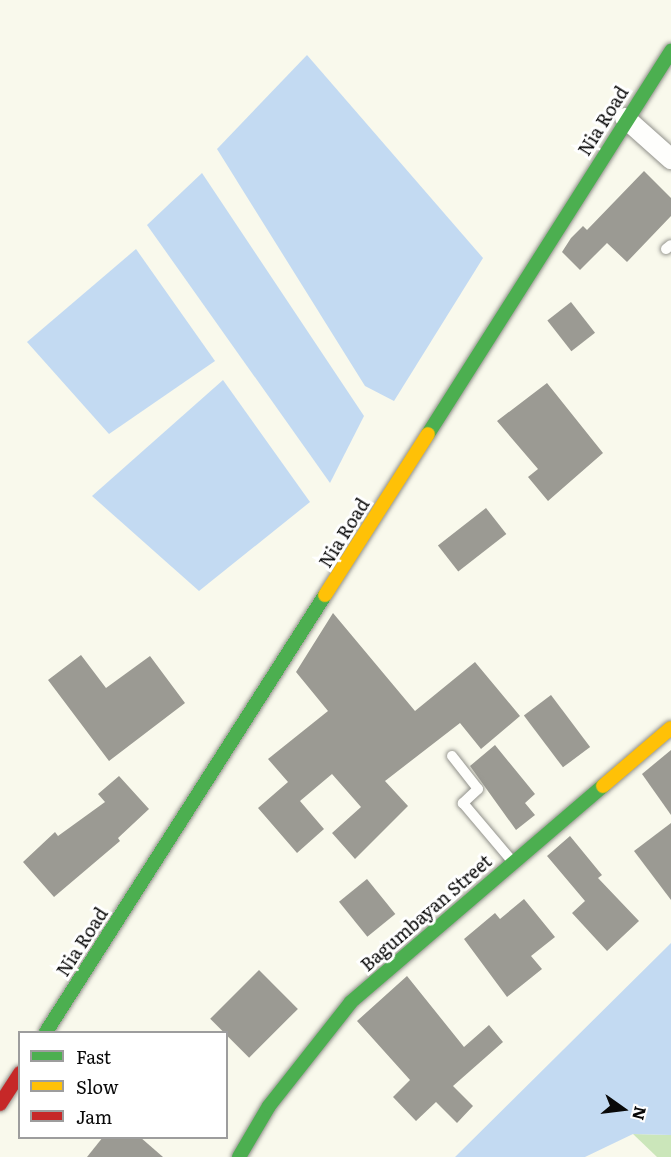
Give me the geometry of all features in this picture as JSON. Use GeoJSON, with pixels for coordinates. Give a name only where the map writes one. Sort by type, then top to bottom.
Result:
{"type":"FeatureCollection","features":[{"type":"Feature","properties":{"kind":"street","name":"Nia Road"},"geometry":{"type":"LineString","coordinates":[[47,1031],[506,312],[625,118],[671,51]]}},
{"type":"Feature","properties":{"kind":"street"},"geometry":{"type":"LineString","coordinates":[[625,118],[671,159]]}},
{"type":"Feature","properties":{"kind":"street","name":"Bagumbayan Street"},"geometry":{"type":"LineString","coordinates":[[239,1157],[269,1106],[351,1002],[512,861],[671,728]]}},
{"type":"Feature","properties":{"kind":"street"},"geometry":{"type":"LineString","coordinates":[[0,1104],[18,1076]]}},
{"type":"Feature","properties":{"kind":"lane"},"geometry":{"type":"LineString","coordinates":[[452,756],[478,789],[463,804],[512,861]]}},
{"type":"Feature","properties":{"kind":"green space"},"geometry":{"type":"Polygon","coordinates":[[[633,1134],[671,1135],[671,1157],[657,1157],[633,1134]]]}},
{"type":"Feature","properties":{"kind":"water"},"geometry":{"type":"Polygon","coordinates":[[[307,55],[483,258],[394,401],[365,386],[217,149],[307,55]]]}},
{"type":"Feature","properties":{"kind":"water"},"geometry":{"type":"Polygon","coordinates":[[[202,173],[364,416],[330,483],[147,225],[202,173]]]}},
{"type":"Feature","properties":{"kind":"water"},"geometry":{"type":"Polygon","coordinates":[[[136,249],[215,361],[109,434],[27,342],[136,249]]]}},
{"type":"Feature","properties":{"kind":"water"},"geometry":{"type":"Polygon","coordinates":[[[223,380],[310,502],[199,591],[92,496],[223,380]]]}},
{"type":"Feature","properties":{"kind":"water"},"geometry":{"type":"Polygon","coordinates":[[[671,943],[671,1135],[633,1134],[585,1157],[455,1157],[671,943]]]}},
{"type":"Feature","properties":{"kind":"building"},"geometry":{"type":"Polygon","coordinates":[[[644,171],[671,198],[671,216],[627,262],[607,243],[580,270],[562,252],[571,238],[583,226],[587,230],[644,171]]]}},
{"type":"Feature","properties":{"kind":"building"},"geometry":{"type":"Polygon","coordinates":[[[571,302],[595,333],[571,351],[547,320],[571,302]]]}},
{"type":"Feature","properties":{"kind":"building"},"geometry":{"type":"Polygon","coordinates":[[[547,383],[603,453],[548,501],[528,477],[538,469],[497,421],[547,383]]]}},
{"type":"Feature","properties":{"kind":"building"},"geometry":{"type":"Polygon","coordinates":[[[486,508],[506,534],[458,572],[438,546],[486,508]]]}},
{"type":"Feature","properties":{"kind":"building"},"geometry":{"type":"Polygon","coordinates":[[[333,613],[415,711],[475,662],[520,716],[481,749],[460,723],[385,781],[408,806],[355,859],[332,833],[361,807],[332,774],[300,801],[324,829],[297,853],[258,808],[288,782],[268,759],[328,711],[296,672],[333,613]]]}},
{"type":"Feature","properties":{"kind":"building"},"geometry":{"type":"Polygon","coordinates":[[[81,655],[106,688],[150,656],[185,703],[109,761],[48,680],[81,655]]]}},
{"type":"Feature","properties":{"kind":"building"},"geometry":{"type":"Polygon","coordinates":[[[551,695],[590,747],[563,767],[524,715],[551,695]]]}},
{"type":"Feature","properties":{"kind":"building"},"geometry":{"type":"Polygon","coordinates":[[[495,745],[535,794],[525,803],[535,815],[516,830],[470,766],[495,745]]]}},
{"type":"Feature","properties":{"kind":"building"},"geometry":{"type":"Polygon","coordinates":[[[671,750],[671,815],[642,774],[671,750]]]}},
{"type":"Feature","properties":{"kind":"building"},"geometry":{"type":"Polygon","coordinates":[[[119,776],[149,809],[118,838],[120,841],[54,897],[23,862],[55,832],[58,836],[105,802],[98,794],[119,776]]]}},
{"type":"Feature","properties":{"kind":"building"},"geometry":{"type":"Polygon","coordinates":[[[671,823],[671,900],[634,851],[671,823]]]}},
{"type":"Feature","properties":{"kind":"building"},"geometry":{"type":"Polygon","coordinates":[[[570,836],[602,875],[598,878],[639,921],[607,951],[572,913],[585,901],[547,856],[570,836]]]}},
{"type":"Feature","properties":{"kind":"building"},"geometry":{"type":"Polygon","coordinates":[[[367,879],[395,914],[367,937],[339,902],[367,879]]]}},
{"type":"Feature","properties":{"kind":"building"},"geometry":{"type":"Polygon","coordinates":[[[524,899],[555,937],[531,956],[542,969],[507,997],[464,939],[495,913],[500,919],[524,899]]]}},
{"type":"Feature","properties":{"kind":"building"},"geometry":{"type":"Polygon","coordinates":[[[259,970],[298,1009],[249,1058],[228,1037],[228,1031],[222,1031],[210,1019],[259,970]]]}},
{"type":"Feature","properties":{"kind":"building"},"geometry":{"type":"Polygon","coordinates":[[[407,976],[464,1047],[489,1025],[503,1042],[453,1086],[473,1106],[457,1123],[436,1102],[416,1121],[393,1097],[410,1080],[357,1021],[407,976]]]}},
{"type":"Feature","properties":{"kind":"building"},"geometry":{"type":"Polygon","coordinates":[[[101,1139],[142,1139],[163,1157],[87,1157],[101,1139]]]}},
{"type":"Feature","properties":{"kind":"traffic: fast"},"geometry":{"type":"LineString","coordinates":[[428,434],[671,51]]}},
{"type":"Feature","properties":{"kind":"traffic: fast"},"geometry":{"type":"LineString","coordinates":[[47,1031],[325,595]]}},
{"type":"Feature","properties":{"kind":"traffic: fast"},"geometry":{"type":"LineString","coordinates":[[239,1157],[269,1106],[351,1002],[603,786]]}},
{"type":"Feature","properties":{"kind":"traffic: slow"},"geometry":{"type":"LineString","coordinates":[[325,595],[428,434]]}},
{"type":"Feature","properties":{"kind":"traffic: slow"},"geometry":{"type":"LineString","coordinates":[[603,786],[671,728]]}},
{"type":"Feature","properties":{"kind":"traffic: jam"},"geometry":{"type":"LineString","coordinates":[[0,1104],[18,1076]]}}]}
